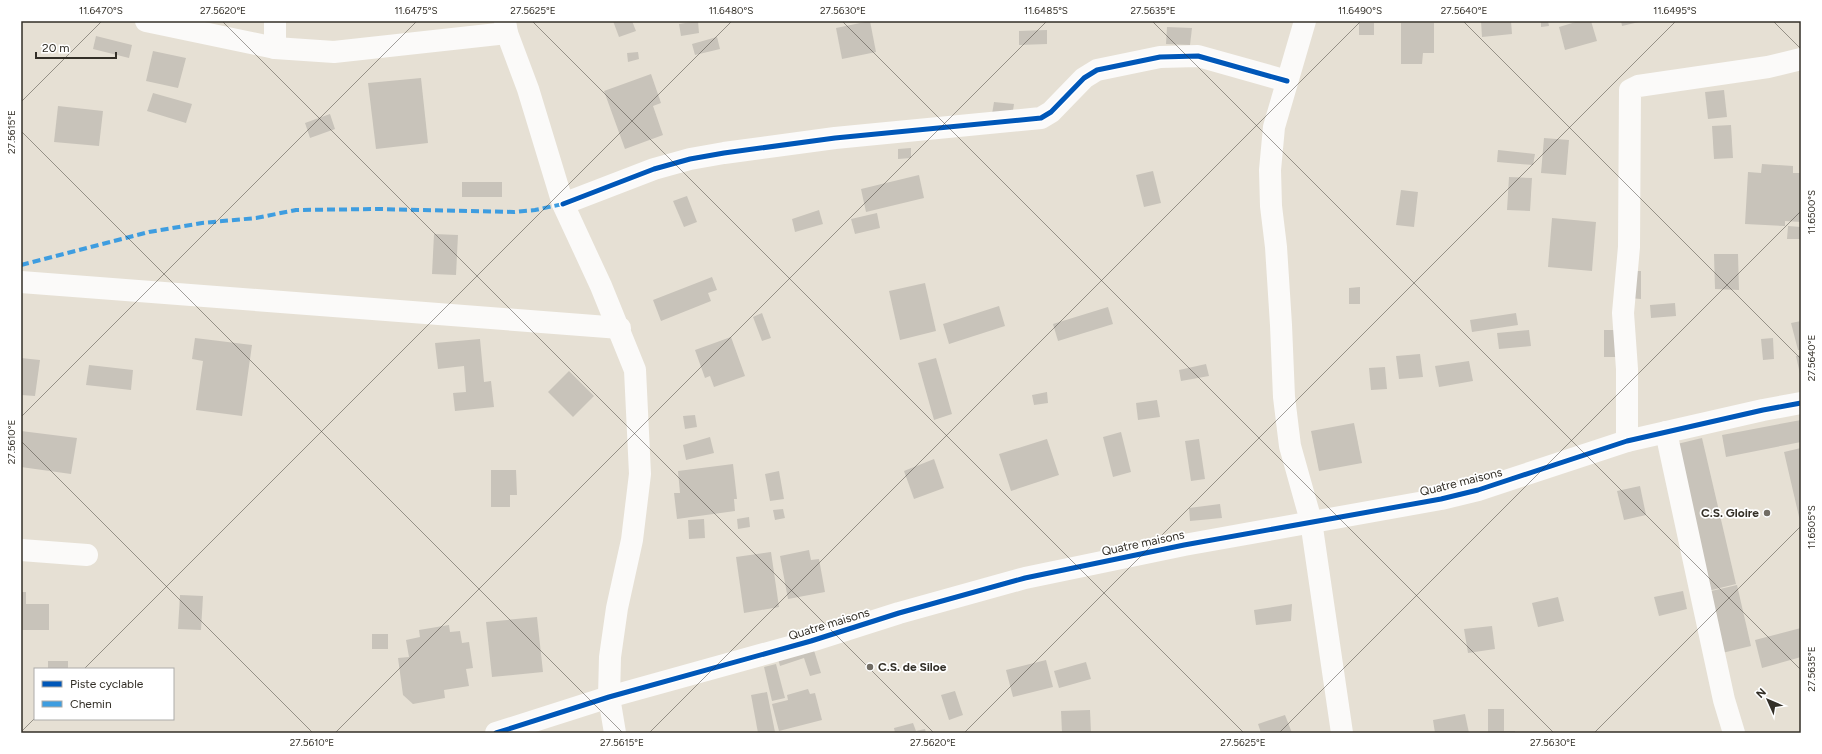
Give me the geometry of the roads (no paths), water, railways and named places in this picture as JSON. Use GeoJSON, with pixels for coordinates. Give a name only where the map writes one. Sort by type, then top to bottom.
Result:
{"type":"FeatureCollection","features":[{"type":"Feature","properties":{"kind":"street"},"geometry":{"type":"LineString","coordinates":[[146,21],[275,48],[334,52],[506,27],[528,89],[563,204],[620,328],[636,370],[640,474],[632,540],[617,608],[610,657],[609,697],[616,733]]}},
{"type":"Feature","properties":{"kind":"street"},"geometry":{"type":"LineString","coordinates":[[275,21],[275,48]]}},
{"type":"Feature","properties":{"kind":"street"},"geometry":{"type":"LineString","coordinates":[[1305,21],[1274,128],[1270,170],[1271,206],[1276,247],[1284,397],[1290,446],[1311,521],[1342,733]]}},
{"type":"Feature","properties":{"kind":"street"},"geometry":{"type":"LineString","coordinates":[[563,204],[654,169],[717,154],[843,138],[1042,118],[1051,112],[1084,78],[1097,70],[1160,57],[1198,56],[1288,81]]}},
{"type":"Feature","properties":{"kind":"street"},"geometry":{"type":"LineString","coordinates":[[1627,441],[1627,369],[1623,313],[1629,247],[1630,90],[1638,86],[1768,67],[1801,59]]}},
{"type":"Feature","properties":{"kind":"street"},"geometry":{"type":"LineString","coordinates":[[21,282],[620,328]]}},
{"type":"Feature","properties":{"kind":"street","name":"Quatre maisons"},"geometry":{"type":"LineString","coordinates":[[496,733],[609,697],[811,641],[899,613],[1025,578],[1184,545],[1311,521],[1441,499],[1478,490],[1627,441],[1801,403]]}},
{"type":"Feature","properties":{"kind":"street"},"geometry":{"type":"LineString","coordinates":[[1666,432],[1724,700],[1734,733]]}},
{"type":"Feature","properties":{"kind":"street"},"geometry":{"type":"LineString","coordinates":[[21,550],[87,555]]}},
{"type":"Feature","properties":{"kind":"place","name":"C.S. Gloire"},"geometry":{"type":"Point","coordinates":[1767,513]}},
{"type":"Feature","properties":{"kind":"place","name":"C.S. de Siloe"},"geometry":{"type":"Point","coordinates":[870,667]}}]}
